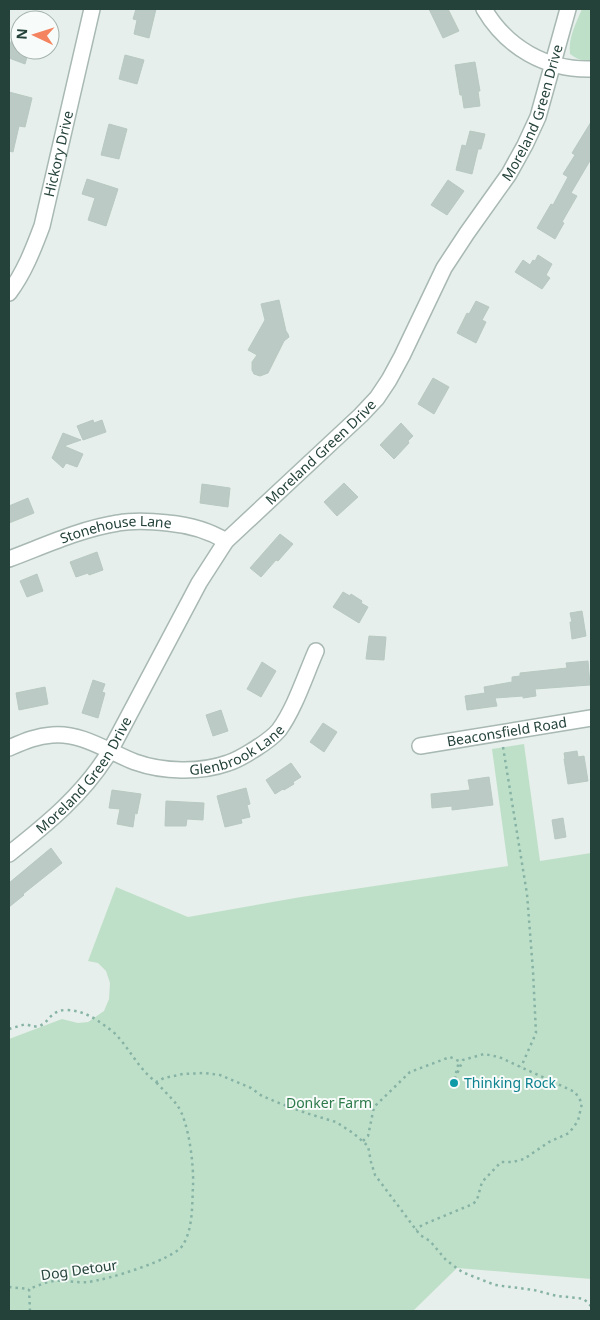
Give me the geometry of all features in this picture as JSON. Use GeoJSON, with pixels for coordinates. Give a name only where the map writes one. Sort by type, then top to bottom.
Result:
{"type":"FeatureCollection","features":[{"type":"Feature","properties":{"kind":"street","name":"Hickory Drive"},"geometry":{"type":"LineString","coordinates":[[9,293],[34,249],[42,226],[92,9]]}},
{"type":"Feature","properties":{"kind":"street"},"geometry":{"type":"LineString","coordinates":[[484,9],[511,41],[531,56],[569,68],[591,70]]}},
{"type":"Feature","properties":{"kind":"street","name":"Moreland Green Drive"},"geometry":{"type":"LineString","coordinates":[[9,854],[50,822],[97,771],[110,751],[199,583],[226,541],[361,415],[390,380],[444,268],[467,232],[509,174],[529,136],[540,111],[568,9]]}},
{"type":"Feature","properties":{"kind":"street","name":"Stonehouse Lane"},"geometry":{"type":"LineString","coordinates":[[9,559],[82,532],[120,522],[147,521],[186,525],[209,532],[226,541]]}},
{"type":"Feature","properties":{"kind":"street","name":"Glenbrook Lane"},"geometry":{"type":"LineString","coordinates":[[9,748],[28,740],[54,734],[80,738],[135,762],[167,769],[199,769],[230,763],[263,744],[278,731],[289,713],[316,651]]}},
{"type":"Feature","properties":{"kind":"street","name":"Beaconsfield Road"},"geometry":{"type":"LineString","coordinates":[[420,746],[591,718]]}},
{"type":"Feature","properties":{"kind":"path"},"geometry":{"type":"LineString","coordinates":[[501,733],[527,894],[533,971],[536,1033],[521,1068]]}},
{"type":"Feature","properties":{"kind":"path","name":"Dog Detour"},"geometry":{"type":"LineString","coordinates":[[9,1029],[26,1024],[32,1026],[46,1023],[52,1014],[58,1010],[77,1010],[94,1017],[118,1036],[132,1057],[177,1105],[182,1113],[190,1143],[194,1176],[192,1221],[181,1248],[170,1256],[128,1273],[88,1282],[53,1281],[29,1289],[30,1311]]}},
{"type":"Feature","properties":{"kind":"path"},"geometry":{"type":"LineString","coordinates":[[363,1141],[368,1136],[374,1106],[410,1072],[450,1057],[459,1061],[454,1080],[463,1060],[484,1054],[499,1057],[575,1092],[582,1103],[578,1121],[569,1133],[549,1142],[524,1159],[513,1162],[501,1162],[482,1182],[473,1204],[422,1225],[416,1230]]}},
{"type":"Feature","properties":{"kind":"path"},"geometry":{"type":"LineString","coordinates":[[156,1082],[164,1078],[183,1074],[204,1073],[220,1075],[251,1088],[262,1096],[279,1103],[336,1122],[368,1146],[375,1175],[416,1230],[430,1241],[446,1260],[462,1272],[495,1285],[584,1299],[591,1306]]}},
{"type":"Feature","properties":{"kind":"path"},"geometry":{"type":"LineString","coordinates":[[9,1287],[29,1289]]}},
{"type":"Feature","properties":{"kind":"green space"},"geometry":{"type":"Polygon","coordinates":[[[582,9],[591,9],[591,61],[580,60],[570,54],[571,36],[582,9]]]}},
{"type":"Feature","properties":{"kind":"green space","name":"Donker Farm"},"geometry":{"type":"Polygon","coordinates":[[[524,744],[540,861],[591,853],[591,1279],[457,1268],[413,1311],[9,1311],[9,1039],[62,1019],[78,1023],[88,1022],[104,1011],[109,999],[110,983],[106,971],[98,963],[88,961],[116,887],[188,917],[301,897],[508,866],[492,749],[524,744]]]}},
{"type":"Feature","properties":{"kind":"building"},"geometry":{"type":"Polygon","coordinates":[[[136,9],[156,9],[149,38],[134,34],[137,20],[133,19],[136,9]]]}},
{"type":"Feature","properties":{"kind":"building"},"geometry":{"type":"Polygon","coordinates":[[[429,9],[448,9],[459,31],[443,38],[429,9]]]}},
{"type":"Feature","properties":{"kind":"building"},"geometry":{"type":"Polygon","coordinates":[[[125,55],[144,60],[137,84],[119,79],[125,55]]]}},
{"type":"Feature","properties":{"kind":"building"},"geometry":{"type":"Polygon","coordinates":[[[14,60],[26,60],[25,64],[14,60]]]}},
{"type":"Feature","properties":{"kind":"building"},"geometry":{"type":"Polygon","coordinates":[[[475,62],[480,91],[478,91],[480,106],[464,108],[455,65],[475,62]]]}},
{"type":"Feature","properties":{"kind":"building"},"geometry":{"type":"Polygon","coordinates":[[[9,92],[32,98],[25,127],[19,126],[13,152],[9,151],[9,92]]]}},
{"type":"Feature","properties":{"kind":"building"},"geometry":{"type":"Polygon","coordinates":[[[591,122],[591,159],[571,193],[577,196],[562,222],[564,223],[555,239],[537,228],[551,204],[553,205],[568,177],[563,174],[575,155],[572,153],[591,122]]]}},
{"type":"Feature","properties":{"kind":"building"},"geometry":{"type":"Polygon","coordinates":[[[109,124],[127,129],[119,159],[101,155],[109,124]]]}},
{"type":"Feature","properties":{"kind":"building"},"geometry":{"type":"Polygon","coordinates":[[[470,131],[485,134],[481,149],[478,149],[472,174],[456,170],[462,145],[466,146],[470,131]]]}},
{"type":"Feature","properties":{"kind":"building"},"geometry":{"type":"Polygon","coordinates":[[[87,179],[118,189],[106,226],[88,220],[95,198],[82,194],[87,179]]]}},
{"type":"Feature","properties":{"kind":"building"},"geometry":{"type":"Polygon","coordinates":[[[448,180],[464,191],[447,215],[431,205],[448,180]]]}},
{"type":"Feature","properties":{"kind":"building"},"geometry":{"type":"Polygon","coordinates":[[[538,255],[552,264],[546,275],[550,278],[542,289],[515,272],[523,260],[530,265],[538,255]]]}},
{"type":"Feature","properties":{"kind":"building"},"geometry":{"type":"Polygon","coordinates":[[[279,300],[289,337],[284,341],[268,373],[260,376],[254,374],[252,370],[252,362],[257,355],[248,350],[265,320],[261,304],[279,300]]]}},
{"type":"Feature","properties":{"kind":"building"},"geometry":{"type":"Polygon","coordinates":[[[476,301],[489,307],[482,320],[486,322],[476,343],[457,333],[467,313],[469,314],[476,301]]]}},
{"type":"Feature","properties":{"kind":"building"},"geometry":{"type":"Polygon","coordinates":[[[433,378],[449,387],[434,414],[418,404],[433,378]]]}},
{"type":"Feature","properties":{"kind":"building"},"geometry":{"type":"Polygon","coordinates":[[[93,420],[94,423],[102,420],[106,432],[83,440],[77,426],[93,420]]]}},
{"type":"Feature","properties":{"kind":"building"},"geometry":{"type":"Polygon","coordinates":[[[401,423],[413,436],[394,459],[380,445],[401,423]]]}},
{"type":"Feature","properties":{"kind":"building"},"geometry":{"type":"Polygon","coordinates":[[[63,433],[81,440],[64,446],[83,454],[77,467],[66,463],[63,468],[52,458],[63,433]]]}},
{"type":"Feature","properties":{"kind":"building"},"geometry":{"type":"Polygon","coordinates":[[[344,483],[358,497],[337,516],[324,502],[344,483]]]}},
{"type":"Feature","properties":{"kind":"building"},"geometry":{"type":"Polygon","coordinates":[[[202,484],[230,488],[228,507],[200,503],[202,484]]]}},
{"type":"Feature","properties":{"kind":"building"},"geometry":{"type":"Polygon","coordinates":[[[28,498],[34,513],[9,523],[9,506],[28,498]]]}},
{"type":"Feature","properties":{"kind":"building"},"geometry":{"type":"Polygon","coordinates":[[[280,534],[293,544],[261,577],[250,568],[280,534]]]}},
{"type":"Feature","properties":{"kind":"building"},"geometry":{"type":"Polygon","coordinates":[[[97,552],[103,570],[76,577],[70,562],[97,552]]]}},
{"type":"Feature","properties":{"kind":"building"},"geometry":{"type":"Polygon","coordinates":[[[37,574],[43,591],[27,597],[20,581],[37,574]]]}},
{"type":"Feature","properties":{"kind":"building"},"geometry":{"type":"Polygon","coordinates":[[[343,592],[350,596],[351,594],[368,607],[359,623],[333,607],[343,592]]]}},
{"type":"Feature","properties":{"kind":"building"},"geometry":{"type":"Polygon","coordinates":[[[582,611],[586,636],[572,639],[570,613],[582,611]]]}},
{"type":"Feature","properties":{"kind":"building"},"geometry":{"type":"Polygon","coordinates":[[[369,636],[386,637],[384,660],[366,659],[369,636]]]}},
{"type":"Feature","properties":{"kind":"building"},"geometry":{"type":"Polygon","coordinates":[[[588,661],[590,685],[535,689],[536,696],[495,698],[497,706],[467,710],[465,696],[485,693],[484,687],[512,682],[512,677],[520,676],[520,673],[567,668],[566,663],[588,661]]]}},
{"type":"Feature","properties":{"kind":"building"},"geometry":{"type":"Polygon","coordinates":[[[262,662],[276,671],[261,697],[247,689],[262,662]]]}},
{"type":"Feature","properties":{"kind":"building"},"geometry":{"type":"Polygon","coordinates":[[[93,680],[105,684],[102,692],[105,693],[98,718],[82,713],[93,680]]]}},
{"type":"Feature","properties":{"kind":"building"},"geometry":{"type":"Polygon","coordinates":[[[45,687],[48,704],[19,710],[16,693],[45,687]]]}},
{"type":"Feature","properties":{"kind":"building"},"geometry":{"type":"Polygon","coordinates":[[[221,710],[228,731],[213,736],[206,715],[221,710]]]}},
{"type":"Feature","properties":{"kind":"building"},"geometry":{"type":"Polygon","coordinates":[[[323,723],[337,732],[324,752],[310,742],[323,723]]]}},
{"type":"Feature","properties":{"kind":"building"},"geometry":{"type":"Polygon","coordinates":[[[577,751],[578,757],[584,756],[588,781],[568,784],[564,753],[577,751]]]}},
{"type":"Feature","properties":{"kind":"building"},"geometry":{"type":"Polygon","coordinates":[[[291,763],[301,777],[293,782],[294,784],[275,794],[266,780],[291,763]]]}},
{"type":"Feature","properties":{"kind":"building"},"geometry":{"type":"Polygon","coordinates":[[[489,777],[493,805],[452,810],[452,806],[432,808],[431,794],[470,790],[468,780],[489,777]]]}},
{"type":"Feature","properties":{"kind":"building"},"geometry":{"type":"Polygon","coordinates":[[[246,788],[250,804],[247,805],[250,817],[241,819],[242,823],[225,827],[217,796],[246,788]]]}},
{"type":"Feature","properties":{"kind":"building"},"geometry":{"type":"Polygon","coordinates":[[[112,790],[141,794],[133,827],[117,824],[120,809],[109,808],[112,790]]]}},
{"type":"Feature","properties":{"kind":"building"},"geometry":{"type":"Polygon","coordinates":[[[166,801],[204,803],[203,820],[187,819],[186,826],[165,826],[166,801]]]}},
{"type":"Feature","properties":{"kind":"building"},"geometry":{"type":"Polygon","coordinates":[[[563,818],[566,837],[555,839],[552,820],[563,818]]]}},
{"type":"Feature","properties":{"kind":"building"},"geometry":{"type":"Polygon","coordinates":[[[51,848],[62,863],[9,907],[9,883],[51,848]]]}},
{"type":"Feature","properties":{"kind":"place","name":"Thinking Rock"},"geometry":{"type":"Point","coordinates":[454,1083]}}]}
